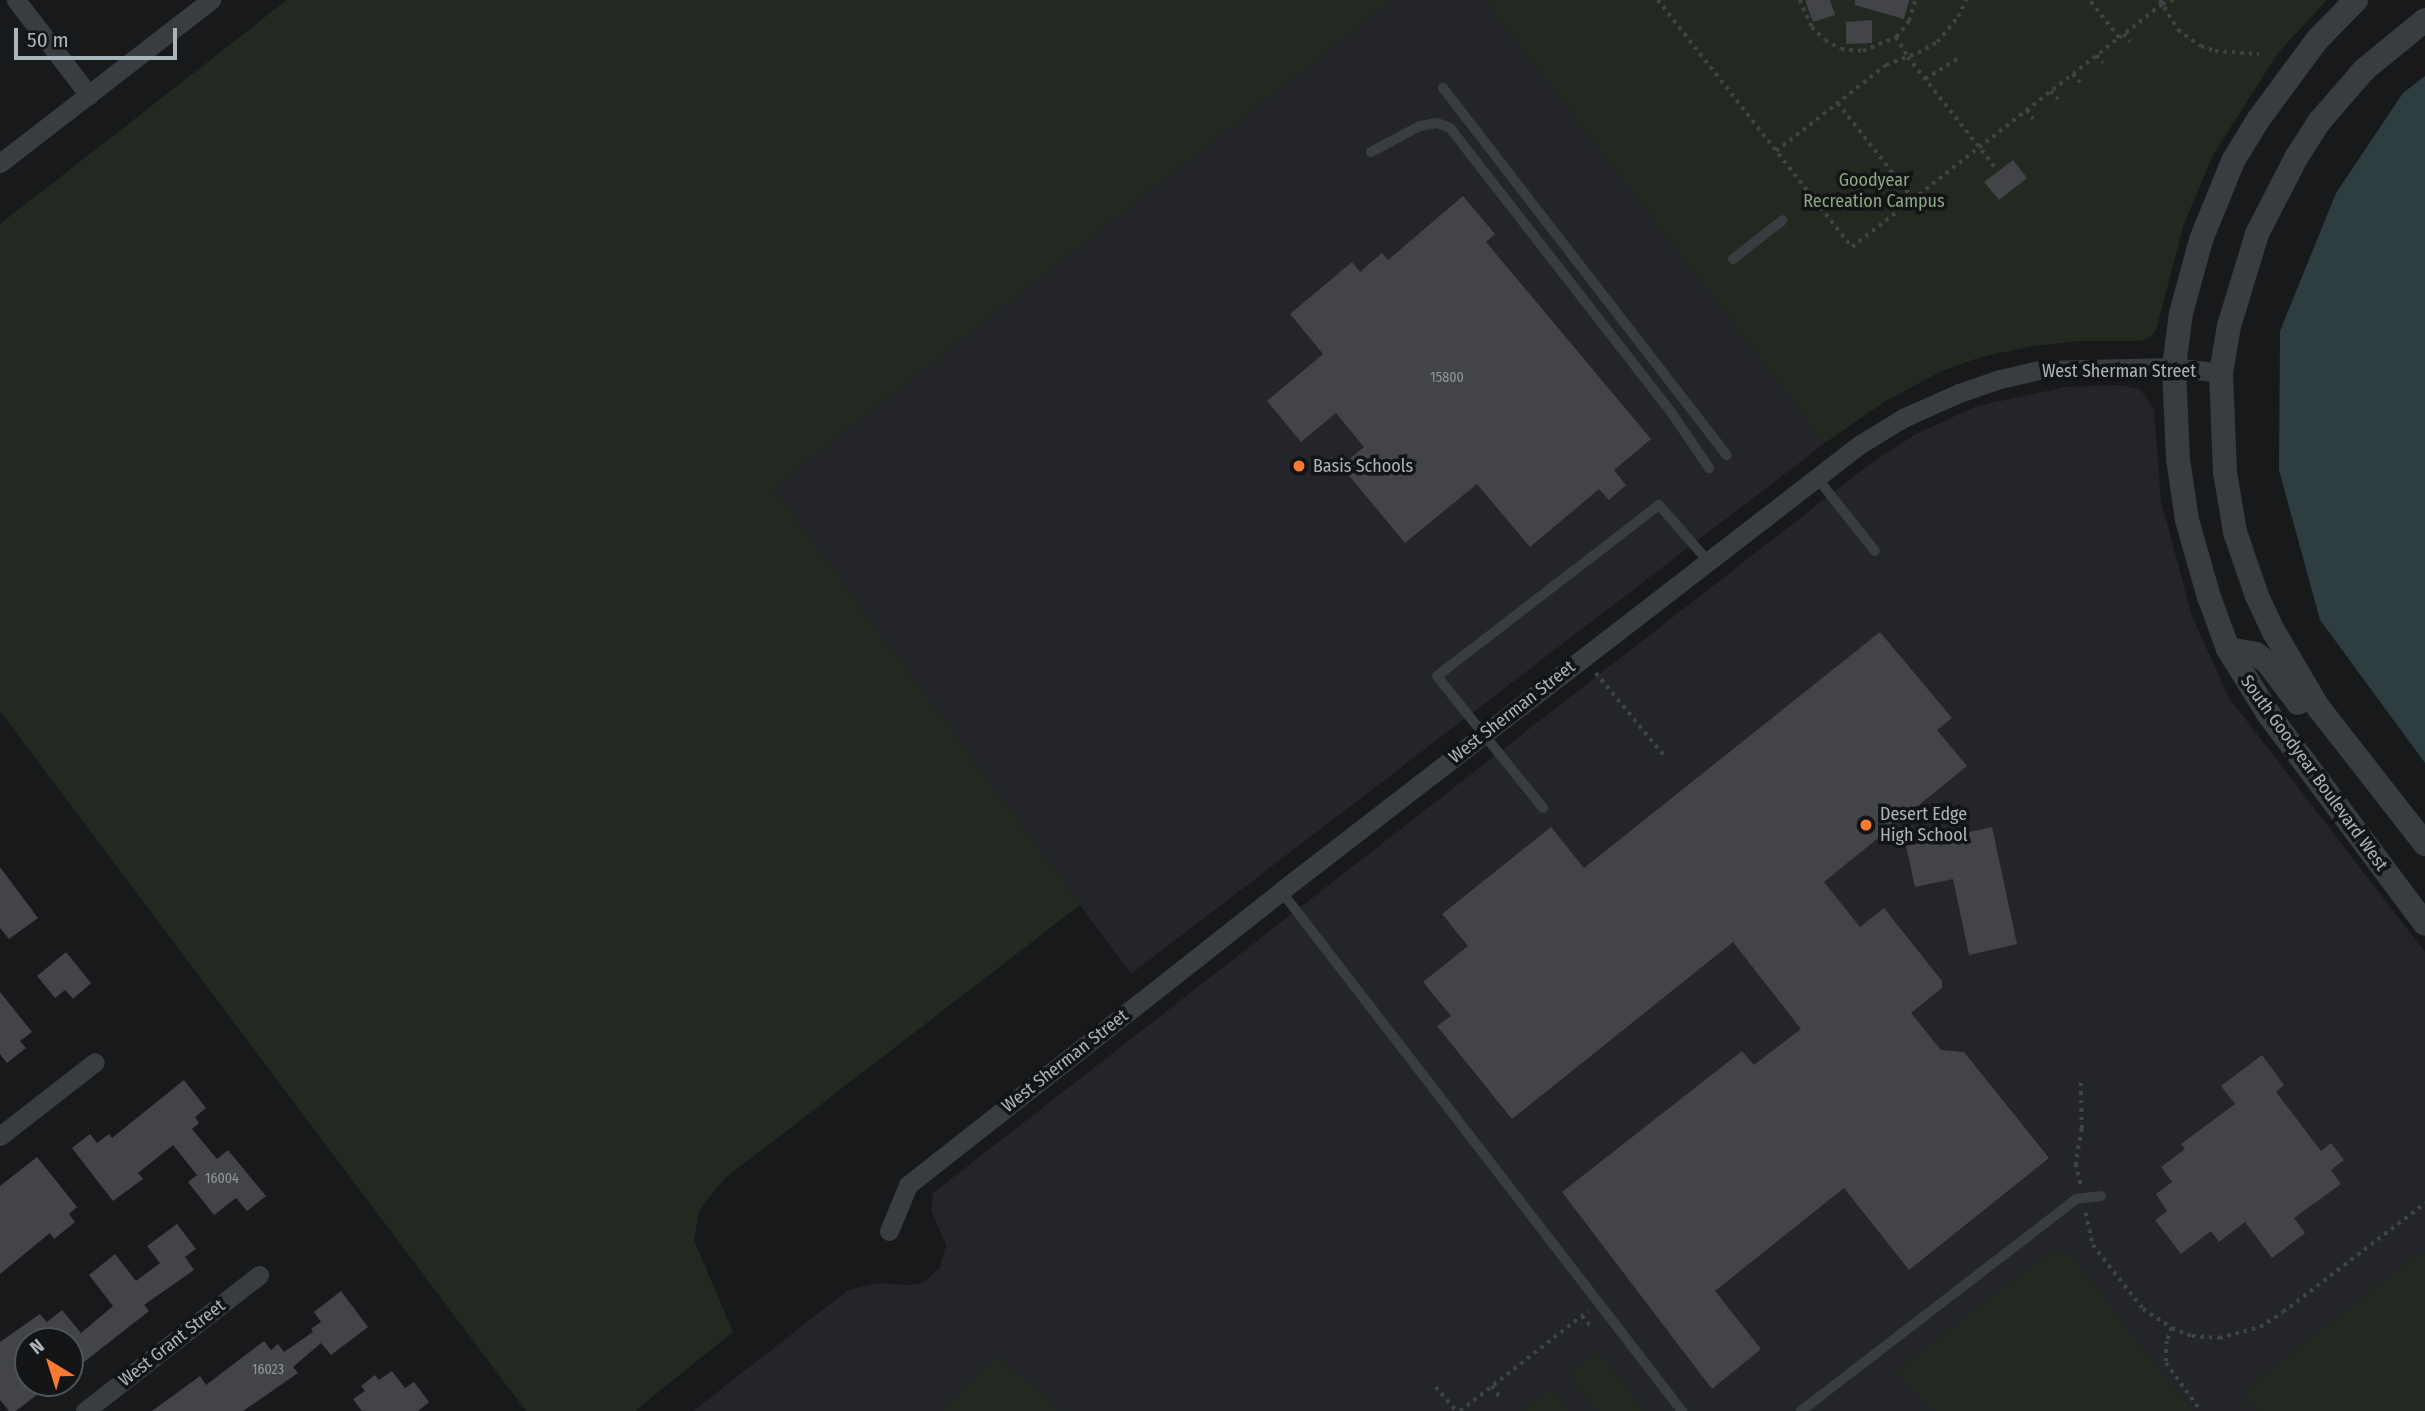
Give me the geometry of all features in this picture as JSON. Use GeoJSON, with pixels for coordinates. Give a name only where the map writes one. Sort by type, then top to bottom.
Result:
{"type":"FeatureCollection","features":[{"type":"Feature","properties":{"kind":"street"},"geometry":{"type":"LineString","coordinates":[[16,0],[89,94]]}},
{"type":"Feature","properties":{"kind":"street"},"geometry":{"type":"LineString","coordinates":[[0,163],[211,0]]}},
{"type":"Feature","properties":{"kind":"street","name":"South Goodyear Boulevard West"},"geometry":{"type":"LineString","coordinates":[[2356,0],[2317,40],[2283,83],[2233,161],[2201,240],[2181,313],[2174,368],[2178,459],[2187,520],[2209,597],[2228,649],[2267,712],[2425,924]]}},
{"type":"Feature","properties":{"kind":"street"},"geometry":{"type":"LineString","coordinates":[[2425,20],[2364,70],[2319,122],[2296,158],[2257,234],[2229,326],[2221,373],[2225,472],[2235,532],[2245,564],[2274,632],[2318,706],[2425,844]]}},
{"type":"Feature","properties":{"kind":"street","name":"West Sherman Street"},"geometry":{"type":"LineString","coordinates":[[889,1231],[908,1185],[1281,891],[1859,445],[1903,418],[2000,379],[2073,368],[2174,368],[2221,373]]}},
{"type":"Feature","properties":{"kind":"street"},"geometry":{"type":"LineString","coordinates":[[2228,649],[2256,654],[2268,663],[2315,728],[2361,761]]}},
{"type":"Feature","properties":{"kind":"street"},"geometry":{"type":"LineString","coordinates":[[0,1136],[95,1062]]}},
{"type":"Feature","properties":{"kind":"street","name":"West Grant Street"},"geometry":{"type":"LineString","coordinates":[[85,1411],[259,1275]]}},
{"type":"Feature","properties":{"kind":"lane"},"geometry":{"type":"LineString","coordinates":[[1443,88],[1727,455]]}},
{"type":"Feature","properties":{"kind":"lane"},"geometry":{"type":"LineString","coordinates":[[1371,152],[1420,126],[1437,123],[1450,128],[1671,412],[1709,468]]}},
{"type":"Feature","properties":{"kind":"lane"},"geometry":{"type":"LineString","coordinates":[[1733,259],[1783,220]]}},
{"type":"Feature","properties":{"kind":"lane"},"geometry":{"type":"LineString","coordinates":[[1817,478],[1875,551]]}},
{"type":"Feature","properties":{"kind":"lane"},"geometry":{"type":"LineString","coordinates":[[1543,808],[1437,676],[1659,505],[1708,561]]}},
{"type":"Feature","properties":{"kind":"lane"},"geometry":{"type":"LineString","coordinates":[[1281,891],[1682,1411]]}},
{"type":"Feature","properties":{"kind":"lane"},"geometry":{"type":"LineString","coordinates":[[1801,1411],[1897,1334],[2084,1196],[2101,1196]]}},
{"type":"Feature","properties":{"kind":"path"},"geometry":{"type":"LineString","coordinates":[[1658,0],[1852,247],[2161,2],[2173,0]]}},
{"type":"Feature","properties":{"kind":"path"},"geometry":{"type":"LineString","coordinates":[[1800,0],[1812,27],[1825,40],[1841,48],[1874,48],[1896,37],[1909,22],[1915,0]]}},
{"type":"Feature","properties":{"kind":"path"},"geometry":{"type":"LineString","coordinates":[[1776,151],[1886,65],[1937,42],[1958,17],[1966,0]]}},
{"type":"Feature","properties":{"kind":"path"},"geometry":{"type":"LineString","coordinates":[[2089,0],[2119,37]]}},
{"type":"Feature","properties":{"kind":"path"},"geometry":{"type":"LineString","coordinates":[[2161,2],[2178,30],[2201,46],[2215,51],[2259,54]]}},
{"type":"Feature","properties":{"kind":"path"},"geometry":{"type":"LineString","coordinates":[[2124,34],[2130,42]]}},
{"type":"Feature","properties":{"kind":"path"},"geometry":{"type":"LineString","coordinates":[[1896,37],[1908,57],[1995,167]]}},
{"type":"Feature","properties":{"kind":"path"},"geometry":{"type":"LineString","coordinates":[[2097,55],[2104,63]]}},
{"type":"Feature","properties":{"kind":"path"},"geometry":{"type":"LineString","coordinates":[[1925,79],[1958,58]]}},
{"type":"Feature","properties":{"kind":"path"},"geometry":{"type":"LineString","coordinates":[[2073,74],[2080,82]]}},
{"type":"Feature","properties":{"kind":"path"},"geometry":{"type":"LineString","coordinates":[[2051,91],[2057,99]]}},
{"type":"Feature","properties":{"kind":"path"},"geometry":{"type":"LineString","coordinates":[[1838,103],[1913,199],[1922,204]]}},
{"type":"Feature","properties":{"kind":"path"},"geometry":{"type":"LineString","coordinates":[[2027,110],[2034,119]]}},
{"type":"Feature","properties":{"kind":"path"},"geometry":{"type":"LineString","coordinates":[[1913,199],[1915,210]]}},
{"type":"Feature","properties":{"kind":"path"},"geometry":{"type":"LineString","coordinates":[[1583,658],[1666,758]]}},
{"type":"Feature","properties":{"kind":"path"},"geometry":{"type":"LineString","coordinates":[[2081,1083],[2081,1129],[2076,1164],[2093,1245],[2143,1309],[2172,1328],[2192,1336],[2219,1338],[2260,1327],[2425,1203]]}},
{"type":"Feature","properties":{"kind":"path"},"geometry":{"type":"LineString","coordinates":[[1436,1387],[1458,1411],[1598,1303]]}},
{"type":"Feature","properties":{"kind":"path"},"geometry":{"type":"LineString","coordinates":[[1582,1316],[1593,1329]]}},
{"type":"Feature","properties":{"kind":"path"},"geometry":{"type":"LineString","coordinates":[[2172,1328],[2167,1341],[2166,1363],[2201,1411]]}},
{"type":"Feature","properties":{"kind":"path"},"geometry":{"type":"LineString","coordinates":[[1492,1386],[1501,1399]]}},
{"type":"Feature","properties":{"kind":"shaded area","name":"Basis Schools"},"geometry":{"type":"Polygon","coordinates":[[[1392,0],[1485,0],[1825,443],[1131,974],[773,488],[1392,0]]]}},
{"type":"Feature","properties":{"kind":"shaded area"},"geometry":{"type":"Polygon","coordinates":[[[2425,76],[2425,763],[2320,620],[2279,470],[2280,331],[2336,193],[2403,93],[2425,76]]]}},
{"type":"Feature","properties":{"kind":"shaded area","name":"Desert Edge High School"},"geometry":{"type":"Polygon","coordinates":[[[2119,385],[2140,389],[2154,409],[2161,501],[2192,616],[2229,698],[2425,952],[2425,1411],[693,1411],[848,1290],[878,1283],[923,1283],[940,1267],[946,1245],[931,1211],[933,1193],[1871,463],[1916,434],[1977,406],[2066,387],[2119,385]]]}},
{"type":"Feature","properties":{"kind":"green space"},"geometry":{"type":"Polygon","coordinates":[[[287,0],[1392,0],[773,488],[1080,905],[724,1179],[699,1211],[694,1240],[733,1332],[635,1411],[526,1411],[0,711],[0,224],[287,0]]]}},
{"type":"Feature","properties":{"kind":"green space","name":"Goodyear Recreation Campus"},"geometry":{"type":"Polygon","coordinates":[[[1485,0],[2327,0],[2278,53],[2213,155],[2184,224],[2156,330],[2151,336],[2141,341],[2079,341],[2034,346],[1981,357],[1942,371],[1884,402],[1825,443],[1485,0]]]}},
{"type":"Feature","properties":{"kind":"green space"},"geometry":{"type":"Polygon","coordinates":[[[2425,1249],[2425,1411],[2258,1411],[2243,1392],[2425,1249]]]}},
{"type":"Feature","properties":{"kind":"green space"},"geometry":{"type":"Polygon","coordinates":[[[2051,1252],[2070,1255],[2192,1411],[1935,1411],[1896,1372],[2051,1252]]]}},
{"type":"Feature","properties":{"kind":"green space"},"geometry":{"type":"Polygon","coordinates":[[[1598,1352],[1644,1411],[1598,1411],[1569,1374],[1598,1352]]]}},
{"type":"Feature","properties":{"kind":"green space"},"geometry":{"type":"Polygon","coordinates":[[[997,1357],[1049,1401],[1059,1411],[942,1411],[997,1357]]]}},
{"type":"Feature","properties":{"kind":"green space"},"geometry":{"type":"Polygon","coordinates":[[[1551,1389],[1568,1411],[1523,1411],[1551,1389]]]}},
{"type":"Feature","properties":{"kind":"building"},"geometry":{"type":"Polygon","coordinates":[[[1805,0],[1830,0],[1835,15],[1813,22],[1805,0]]]}},
{"type":"Feature","properties":{"kind":"building"},"geometry":{"type":"Polygon","coordinates":[[[1855,0],[1909,0],[1904,19],[1855,5],[1855,0]]]}},
{"type":"Feature","properties":{"kind":"building"},"geometry":{"type":"Polygon","coordinates":[[[1872,20],[1872,43],[1846,44],[1846,22],[1872,20]]]}},
{"type":"Feature","properties":{"kind":"building"},"geometry":{"type":"Polygon","coordinates":[[[2013,160],[2027,178],[1999,200],[1984,182],[2013,160]]]}},
{"type":"Feature","properties":{"kind":"building"},"geometry":{"type":"Polygon","coordinates":[[[1463,196],[1495,234],[1486,242],[1651,439],[1614,470],[1626,485],[1609,500],[1599,489],[1530,547],[1477,484],[1405,543],[1341,466],[1364,447],[1336,413],[1301,442],[1267,401],[1323,354],[1290,314],[1352,262],[1360,272],[1382,253],[1388,260],[1463,196]]]}},
{"type":"Feature","properties":{"kind":"building"},"geometry":{"type":"Polygon","coordinates":[[[1880,632],[1952,718],[1937,730],[1967,766],[1824,882],[1860,927],[1884,908],[1942,981],[1942,988],[1911,1013],[1941,1050],[1964,1052],[2049,1158],[1909,1270],[1844,1188],[1715,1291],[1761,1349],[1712,1389],[1562,1192],[1742,1051],[1754,1065],[1801,1029],[1733,942],[1512,1119],[1437,1026],[1451,1016],[1423,982],[1468,946],[1442,914],[1551,827],[1584,868],[1880,632]]]}},
{"type":"Feature","properties":{"kind":"building"},"geometry":{"type":"Polygon","coordinates":[[[1992,827],[2017,944],[1969,955],[1953,879],[1915,887],[1906,846],[1992,827]]]}},
{"type":"Feature","properties":{"kind":"building"},"geometry":{"type":"Polygon","coordinates":[[[0,867],[38,918],[9,939],[0,928],[0,867]]]}},
{"type":"Feature","properties":{"kind":"building"},"geometry":{"type":"Polygon","coordinates":[[[66,952],[91,983],[73,999],[65,990],[55,998],[37,976],[66,952]]]}},
{"type":"Feature","properties":{"kind":"building"},"geometry":{"type":"Polygon","coordinates":[[[0,992],[32,1032],[20,1041],[26,1048],[7,1063],[0,1054],[0,992]]]}},
{"type":"Feature","properties":{"kind":"building"},"geometry":{"type":"Polygon","coordinates":[[[2262,1055],[2284,1085],[2276,1092],[2321,1151],[2331,1143],[2344,1160],[2331,1170],[2341,1184],[2294,1218],[2305,1233],[2272,1258],[2245,1222],[2219,1242],[2211,1231],[2181,1254],[2155,1220],[2167,1211],[2156,1194],[2172,1182],[2161,1167],[2185,1149],[2181,1144],[2235,1104],[2221,1086],[2262,1055]]]}},
{"type":"Feature","properties":{"kind":"building"},"geometry":{"type":"Polygon","coordinates":[[[184,1080],[206,1108],[195,1117],[199,1123],[192,1129],[217,1159],[228,1150],[266,1196],[247,1211],[236,1198],[214,1215],[188,1182],[197,1175],[173,1145],[138,1173],[143,1179],[113,1201],[72,1148],[90,1134],[97,1143],[109,1134],[112,1138],[184,1080]]]}},
{"type":"Feature","properties":{"kind":"building"},"geometry":{"type":"Polygon","coordinates":[[[37,1157],[77,1207],[69,1214],[75,1222],[54,1239],[50,1233],[0,1274],[0,1186],[37,1157]]]}},
{"type":"Feature","properties":{"kind":"building"},"geometry":{"type":"Polygon","coordinates":[[[177,1224],[196,1249],[185,1257],[194,1270],[144,1305],[149,1311],[84,1362],[84,1330],[113,1306],[89,1275],[115,1254],[136,1281],[160,1263],[147,1246],[177,1224]]]}},
{"type":"Feature","properties":{"kind":"building"},"geometry":{"type":"Polygon","coordinates":[[[341,1291],[368,1327],[331,1355],[321,1343],[293,1367],[298,1373],[243,1411],[152,1411],[200,1376],[206,1385],[264,1341],[271,1350],[278,1344],[284,1352],[313,1332],[311,1329],[321,1322],[314,1312],[341,1291]]]}},
{"type":"Feature","properties":{"kind":"building"},"geometry":{"type":"Polygon","coordinates":[[[62,1310],[76,1327],[21,1327],[40,1314],[47,1322],[62,1310]]]}},
{"type":"Feature","properties":{"kind":"building"},"geometry":{"type":"Polygon","coordinates":[[[14,1332],[14,1397],[34,1397],[16,1411],[9,1411],[0,1400],[0,1342],[14,1332]]]}},
{"type":"Feature","properties":{"kind":"building"},"geometry":{"type":"Polygon","coordinates":[[[392,1371],[405,1388],[414,1382],[429,1402],[418,1411],[362,1411],[353,1399],[365,1391],[361,1386],[375,1375],[379,1380],[392,1371]]]}},
{"type":"Feature","properties":{"kind":"place","name":"Basis Schools"},"geometry":{"type":"Point","coordinates":[1299,466]}},
{"type":"Feature","properties":{"kind":"place","name":"Desert Edge High School"},"geometry":{"type":"Point","coordinates":[1866,825]}}]}
